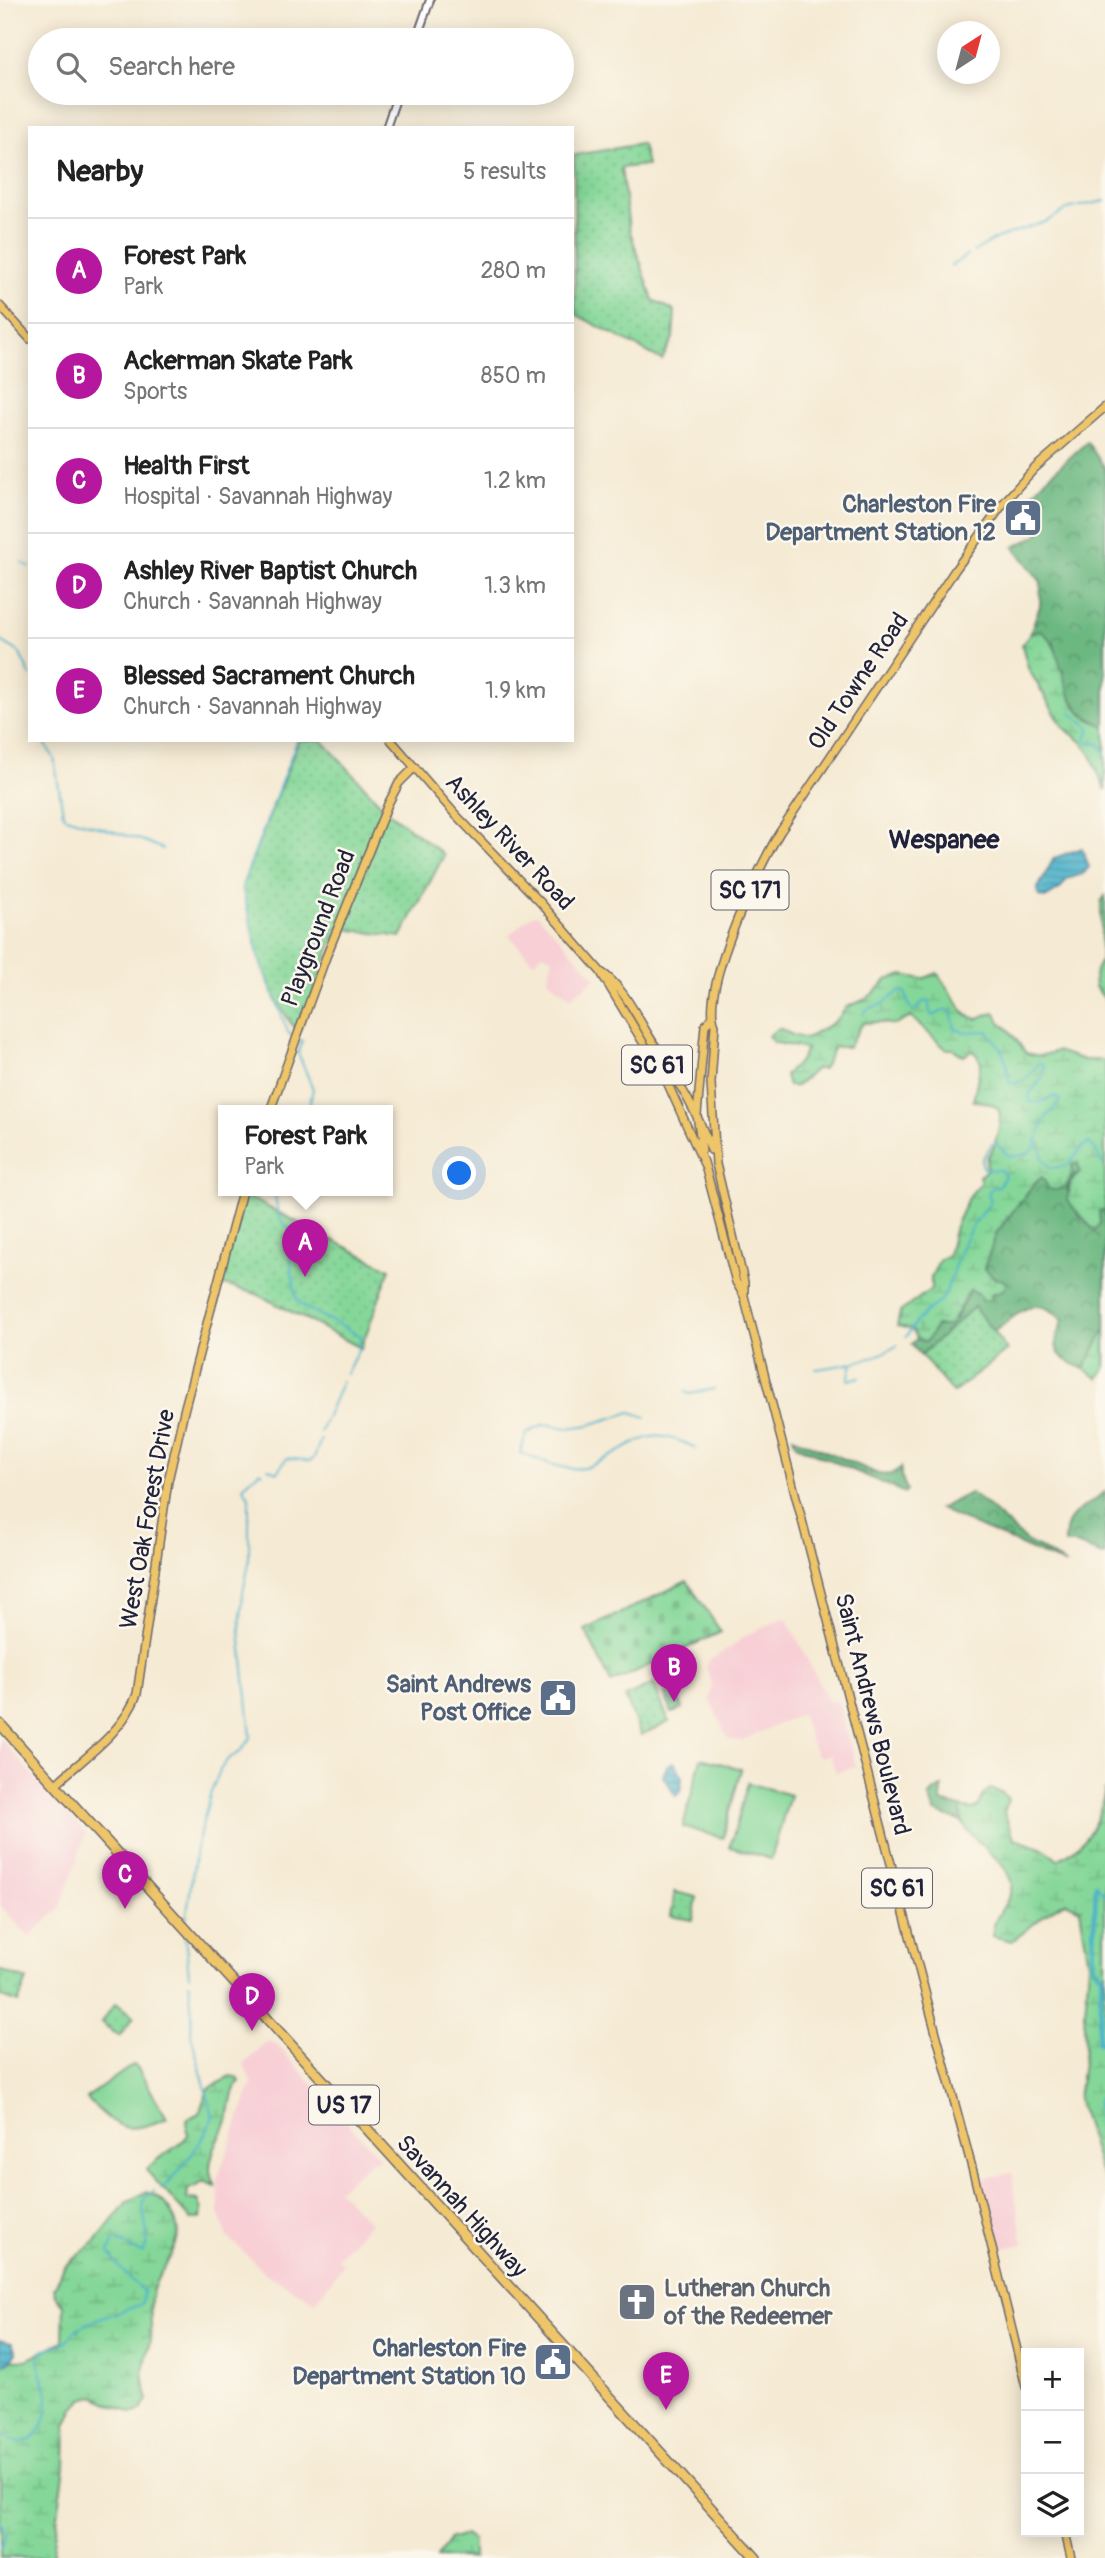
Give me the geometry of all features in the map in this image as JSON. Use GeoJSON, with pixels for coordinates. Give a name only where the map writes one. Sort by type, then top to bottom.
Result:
{"type":"FeatureCollection","features":[{"type":"Feature","properties":{"kind":"highway","name":"Savannah Highway"},"geometry":{"type":"LineString","coordinates":[[0,1724],[756,2558]]}},
{"type":"Feature","properties":{"kind":"main road"},"geometry":{"type":"LineString","coordinates":[[0,306],[28,337]]}},
{"type":"Feature","properties":{"kind":"main road","name":"Old Towne Road"},"geometry":{"type":"LineString","coordinates":[[712,1018],[725,955],[743,905],[765,858],[788,821],[1006,500],[1035,468],[1105,408]]}},
{"type":"Feature","properties":{"kind":"main road","name":"Ashley River Road"},"geometry":{"type":"LineString","coordinates":[[393,742],[600,971],[667,1082],[704,1164]]}},
{"type":"Feature","properties":{"kind":"main road","name":"Playground Road"},"geometry":{"type":"LineString","coordinates":[[272,1105],[326,957],[388,804],[400,783],[415,766]]}},
{"type":"Feature","properties":{"kind":"main road"},"geometry":{"type":"LineString","coordinates":[[728,887],[738,893],[743,905]]}},
{"type":"Feature","properties":{"kind":"main road","name":"Ashley River Road"},"geometry":{"type":"LineString","coordinates":[[600,971],[609,977],[622,994],[697,1115],[716,1164]]}},
{"type":"Feature","properties":{"kind":"main road","name":"Saint Andrews Boulevard"},"geometry":{"type":"LineString","coordinates":[[744,1296],[736,1282],[704,1164],[697,1115],[705,1025],[712,1018],[715,1026],[711,1083],[716,1164],[742,1272],[744,1296],[975,2179],[1021,2367]]}},
{"type":"Feature","properties":{"kind":"main road","name":"West Oak Forest Drive"},"geometry":{"type":"LineString","coordinates":[[55,1785],[117,1728],[131,1710],[137,1694],[168,1481],[241,1196]]}},
{"type":"Feature","properties":{"kind":"main road"},"geometry":{"type":"LineString","coordinates":[[1066,2537],[1071,2558]]}},
{"type":"Feature","properties":{"kind":"street"},"geometry":{"type":"LineString","coordinates":[[420,28],[430,0]]}},
{"type":"Feature","properties":{"kind":"street"},"geometry":{"type":"LineString","coordinates":[[387,126],[394,105]]}},
{"type":"Feature","properties":{"kind":"shaded area"},"geometry":{"type":"Polygon","coordinates":[[[537,914],[596,978],[571,998],[548,979],[553,958],[543,953],[533,962],[509,935],[532,915],[537,914]]]}},
{"type":"Feature","properties":{"kind":"shaded area"},"geometry":{"type":"Polygon","coordinates":[[[784,1618],[788,1621],[829,1702],[838,1701],[856,1767],[836,1772],[830,1755],[820,1757],[815,1753],[801,1714],[741,1741],[728,1740],[710,1700],[712,1685],[707,1662],[745,1636],[784,1618]]]}},
{"type":"Feature","properties":{"kind":"shaded area"},"geometry":{"type":"Polygon","coordinates":[[[0,1738],[86,1834],[60,1909],[29,1937],[0,1905],[0,1797],[6,1785],[0,1778],[0,1738]]]}},
{"type":"Feature","properties":{"kind":"shaded area"},"geometry":{"type":"Polygon","coordinates":[[[268,2041],[277,2045],[380,2158],[338,2190],[370,2223],[337,2258],[343,2264],[316,2302],[266,2274],[228,2237],[219,2213],[218,2177],[252,2084],[244,2064],[268,2041]]]}},
{"type":"Feature","properties":{"kind":"shaded area"},"geometry":{"type":"Polygon","coordinates":[[[1012,2172],[1023,2244],[998,2249],[983,2179],[1012,2172]]]}},
{"type":"Feature","properties":{"kind":"green space"},"geometry":{"type":"Polygon","coordinates":[[[642,144],[647,165],[621,168],[629,228],[653,300],[675,311],[673,338],[662,360],[575,314],[574,155],[642,144]]]}},
{"type":"Feature","properties":{"kind":"green space"},"geometry":{"type":"Polygon","coordinates":[[[1087,442],[1105,468],[1105,727],[1081,713],[1067,691],[1054,643],[1039,630],[1030,633],[1040,606],[1041,582],[1014,547],[1037,535],[1046,522],[1042,512],[1026,501],[1087,442]]]}},
{"type":"Feature","properties":{"kind":"green space"},"geometry":{"type":"Polygon","coordinates":[[[1039,630],[1053,645],[1074,703],[1083,715],[1105,727],[1105,790],[1091,755],[1082,742],[1063,727],[1028,668],[1022,645],[1030,633],[1039,630]]]}},
{"type":"Feature","properties":{"kind":"green space"},"geometry":{"type":"Polygon","coordinates":[[[298,742],[324,742],[386,810],[444,855],[401,937],[338,928],[298,1034],[276,1000],[259,959],[242,886],[298,742]]]}},
{"type":"Feature","properties":{"kind":"green space"},"geometry":{"type":"Polygon","coordinates":[[[1105,896],[1105,999],[1095,987],[1094,974],[1101,961],[1101,902],[1105,896]]]}},
{"type":"Feature","properties":{"kind":"green space"},"geometry":{"type":"Polygon","coordinates":[[[937,973],[966,1015],[977,1019],[996,1013],[1000,1022],[1026,1053],[1040,1056],[1057,1051],[1084,1060],[1105,1060],[1105,1210],[1099,1211],[1100,1223],[1094,1231],[1067,1199],[1071,1182],[1080,1172],[1078,1163],[1072,1164],[1072,1174],[1066,1187],[1049,1189],[1042,1177],[1036,1181],[997,1232],[984,1268],[995,1279],[1001,1279],[1007,1284],[1003,1290],[991,1294],[990,1300],[982,1301],[978,1293],[970,1290],[949,1326],[936,1326],[926,1342],[917,1339],[912,1329],[897,1326],[900,1312],[931,1289],[931,1278],[939,1260],[948,1256],[955,1226],[968,1198],[981,1182],[979,1176],[987,1170],[987,1157],[994,1147],[1000,1118],[997,1107],[973,1101],[981,1062],[971,1051],[964,1056],[953,1049],[946,1049],[911,1017],[895,1025],[863,1023],[848,1047],[834,1047],[823,1069],[816,1069],[796,1086],[788,1086],[785,1075],[800,1061],[806,1049],[773,1042],[768,1036],[779,1028],[806,1039],[833,1022],[846,1007],[873,994],[886,980],[903,975],[923,979],[937,973]]]}},
{"type":"Feature","properties":{"kind":"green space"},"geometry":{"type":"Polygon","coordinates":[[[1078,1163],[1080,1172],[1074,1176],[1067,1190],[1078,1215],[1094,1230],[1100,1223],[1099,1211],[1105,1210],[1105,1330],[1084,1369],[1061,1356],[1058,1351],[1056,1339],[1063,1320],[1052,1311],[1034,1306],[1026,1308],[993,1332],[974,1307],[921,1355],[911,1344],[917,1339],[926,1342],[936,1326],[954,1320],[970,1290],[978,1294],[997,1293],[1001,1280],[984,1268],[997,1232],[1036,1182],[1042,1177],[1061,1189],[1065,1187],[1071,1174],[1072,1164],[1078,1163]]]}},
{"type":"Feature","properties":{"kind":"green space"},"geometry":{"type":"Polygon","coordinates":[[[244,1196],[390,1269],[361,1348],[257,1294],[220,1284],[244,1196]]]}},
{"type":"Feature","properties":{"kind":"green space"},"geometry":{"type":"Polygon","coordinates":[[[974,1307],[1007,1350],[953,1393],[921,1355],[974,1307]]]}},
{"type":"Feature","properties":{"kind":"green space"},"geometry":{"type":"Polygon","coordinates":[[[1105,1330],[1105,1369],[1098,1378],[1084,1369],[1105,1330]]]}},
{"type":"Feature","properties":{"kind":"green space"},"geometry":{"type":"Polygon","coordinates":[[[793,1437],[878,1474],[891,1474],[901,1467],[901,1476],[907,1490],[905,1493],[796,1445],[793,1437]]]}},
{"type":"Feature","properties":{"kind":"green space"},"geometry":{"type":"Polygon","coordinates":[[[1105,1492],[1105,1555],[1077,1545],[1065,1544],[1068,1524],[1072,1518],[1105,1492]]]}},
{"type":"Feature","properties":{"kind":"green space"},"geometry":{"type":"Polygon","coordinates":[[[970,1493],[1028,1543],[1066,1565],[939,1509],[970,1493]]]}},
{"type":"Feature","properties":{"kind":"green space"},"geometry":{"type":"Polygon","coordinates":[[[687,1581],[721,1632],[611,1683],[585,1630],[687,1581]]]}},
{"type":"Feature","properties":{"kind":"green space"},"geometry":{"type":"Polygon","coordinates":[[[654,1684],[669,1722],[641,1735],[625,1697],[654,1684]]]}},
{"type":"Feature","properties":{"kind":"green space"},"geometry":{"type":"Polygon","coordinates":[[[675,1690],[683,1709],[672,1713],[665,1694],[675,1690]]]}},
{"type":"Feature","properties":{"kind":"green space"},"geometry":{"type":"Polygon","coordinates":[[[701,1758],[741,1769],[723,1838],[683,1827],[701,1758]]]}},
{"type":"Feature","properties":{"kind":"green space"},"geometry":{"type":"Polygon","coordinates":[[[748,1783],[790,1795],[771,1859],[730,1847],[748,1783]]]}},
{"type":"Feature","properties":{"kind":"green space"},"geometry":{"type":"Polygon","coordinates":[[[942,1787],[941,1802],[961,1807],[962,1822],[935,1812],[929,1798],[934,1791],[942,1787]]]}},
{"type":"Feature","properties":{"kind":"green space"},"geometry":{"type":"Polygon","coordinates":[[[990,1789],[1001,1792],[1008,1799],[1004,1813],[1014,1838],[1043,1849],[1058,1860],[1077,1847],[1091,1831],[1100,1811],[1105,1789],[1105,2181],[1078,2099],[1085,2048],[1089,1964],[1080,1909],[1066,1902],[1012,1941],[992,1936],[996,1920],[1010,1895],[1011,1882],[1003,1865],[968,1831],[962,1821],[961,1811],[961,1807],[972,1809],[979,1806],[984,1794],[990,1789]]]}},
{"type":"Feature","properties":{"kind":"green space"},"geometry":{"type":"Polygon","coordinates":[[[675,1892],[697,1897],[693,1920],[671,1916],[675,1892]]]}},
{"type":"Feature","properties":{"kind":"green space"},"geometry":{"type":"Polygon","coordinates":[[[0,1970],[27,1980],[18,2003],[0,1996],[0,1970]]]}},
{"type":"Feature","properties":{"kind":"green space"},"geometry":{"type":"Polygon","coordinates":[[[116,2003],[134,2017],[119,2036],[101,2022],[116,2003]]]}},
{"type":"Feature","properties":{"kind":"green space"},"geometry":{"type":"Polygon","coordinates":[[[133,2065],[137,2067],[167,2118],[131,2128],[114,2123],[86,2098],[133,2065]]]}},
{"type":"Feature","properties":{"kind":"green space"},"geometry":{"type":"Polygon","coordinates":[[[230,2077],[237,2077],[240,2081],[234,2089],[226,2124],[210,2163],[210,2172],[216,2186],[203,2181],[188,2189],[187,2199],[198,2200],[202,2210],[201,2218],[191,2220],[146,2170],[188,2135],[186,2120],[199,2113],[208,2089],[230,2077]]]}},
{"type":"Feature","properties":{"kind":"green space"},"geometry":{"type":"Polygon","coordinates":[[[145,2192],[167,2206],[176,2223],[178,2235],[151,2299],[151,2336],[144,2373],[148,2401],[141,2410],[131,2413],[93,2396],[83,2399],[74,2408],[66,2426],[65,2467],[52,2558],[0,2558],[0,2359],[27,2360],[63,2341],[64,2305],[54,2289],[64,2267],[96,2241],[126,2203],[145,2192]]]}},
{"type":"Feature","properties":{"kind":"green space"},"geometry":{"type":"Polygon","coordinates":[[[465,2535],[473,2541],[473,2558],[437,2558],[450,2538],[465,2535]]]}},
{"type":"Feature","properties":{"kind":"water"},"geometry":{"type":"Polygon","coordinates":[[[1082,848],[1089,867],[1083,874],[1067,879],[1060,889],[1045,898],[1039,896],[1037,890],[1054,858],[1082,848]]]}},
{"type":"Feature","properties":{"kind":"water"},"geometry":{"type":"Polygon","coordinates":[[[674,1762],[682,1776],[681,1792],[676,1796],[663,1776],[667,1766],[674,1762]]]}},
{"type":"Feature","properties":{"kind":"water"},"geometry":{"type":"Polygon","coordinates":[[[0,2340],[12,2343],[16,2352],[9,2362],[0,2366],[0,2340]]]}},
{"type":"Feature","properties":{"kind":"waterway"},"geometry":{"type":"LineString","coordinates":[[973,252],[997,238],[1048,221],[1067,209],[1105,201]]}},
{"type":"Feature","properties":{"kind":"waterway"},"geometry":{"type":"LineString","coordinates":[[951,266],[967,255]]}},
{"type":"Feature","properties":{"kind":"waterway"},"geometry":{"type":"LineString","coordinates":[[22,563],[28,566]]}},
{"type":"Feature","properties":{"kind":"waterway"},"geometry":{"type":"LineString","coordinates":[[0,640],[19,652],[28,671]]}},
{"type":"Feature","properties":{"kind":"waterway"},"geometry":{"type":"LineString","coordinates":[[1071,713],[1090,727],[1086,740],[1100,745],[1105,753]]}},
{"type":"Feature","properties":{"kind":"waterway"},"geometry":{"type":"LineString","coordinates":[[44,742],[54,758],[63,813],[66,817],[163,849]]}},
{"type":"Feature","properties":{"kind":"waterway"},"geometry":{"type":"LineString","coordinates":[[293,1036],[289,1034],[259,959],[242,886],[296,742]]}},
{"type":"Feature","properties":{"kind":"waterway"},"geometry":{"type":"LineString","coordinates":[[863,1014],[900,991],[905,992],[910,1008],[914,1011],[924,1001],[929,1003],[933,1016],[951,1010],[955,1028],[963,1032],[986,1031],[997,1043],[1006,1060],[1009,1082],[1015,1084],[1027,1078],[1038,1064],[1042,1063],[1045,1068],[1042,1078],[1029,1094],[1030,1102],[1039,1103],[1055,1096],[1060,1100],[1046,1118],[1035,1145],[1027,1154],[1009,1156],[997,1144],[992,1144],[982,1159],[985,1170],[1001,1170],[1005,1176],[998,1187],[993,1187],[988,1193],[991,1201],[967,1235],[944,1296],[920,1317],[906,1337]]}},
{"type":"Feature","properties":{"kind":"waterway"},"geometry":{"type":"LineString","coordinates":[[300,1040],[302,1041],[298,1053],[313,1089],[309,1105]]}},
{"type":"Feature","properties":{"kind":"waterway"},"geometry":{"type":"LineString","coordinates":[[1038,1142],[1044,1161],[1051,1168],[1067,1166],[1083,1146],[1089,1143],[1102,1164]]}},
{"type":"Feature","properties":{"kind":"waterway"},"geometry":{"type":"LineString","coordinates":[[275,1196],[279,1215],[284,1224],[294,1232],[288,1244],[289,1250]]}},
{"type":"Feature","properties":{"kind":"waterway"},"geometry":{"type":"LineString","coordinates":[[290,1258],[296,1298],[304,1307],[361,1336],[358,1350],[346,1374]]}},
{"type":"Feature","properties":{"kind":"waterway"},"geometry":{"type":"LineString","coordinates":[[816,1369],[869,1358],[898,1345]]}},
{"type":"Feature","properties":{"kind":"waterway"},"geometry":{"type":"LineString","coordinates":[[852,1363],[848,1380],[860,1377]]}},
{"type":"Feature","properties":{"kind":"waterway"},"geometry":{"type":"LineString","coordinates":[[320,1432],[342,1381]]}},
{"type":"Feature","properties":{"kind":"waterway"},"geometry":{"type":"LineString","coordinates":[[685,1392],[690,1394],[714,1389]]}},
{"type":"Feature","properties":{"kind":"waterway"},"geometry":{"type":"LineString","coordinates":[[646,1417],[631,1412],[589,1425],[568,1428],[545,1424],[527,1433],[520,1453],[576,1469],[590,1466],[652,1437],[670,1438],[696,1448]]}},
{"type":"Feature","properties":{"kind":"waterway"},"geometry":{"type":"LineString","coordinates":[[268,1468],[277,1472],[287,1458],[310,1461],[314,1458],[321,1439]]}},
{"type":"Feature","properties":{"kind":"waterway"},"geometry":{"type":"LineString","coordinates":[[186,1920],[196,1849],[210,1795],[220,1770],[228,1759],[240,1752],[251,1737],[240,1630],[249,1563],[249,1497],[243,1486],[260,1471],[263,1473]]}},
{"type":"Feature","properties":{"kind":"waterway"},"geometry":{"type":"LineString","coordinates":[[1096,1884],[1105,1895]]}},
{"type":"Feature","properties":{"kind":"waterway"},"geometry":{"type":"LineString","coordinates":[[1096,1884],[1093,1965],[1102,1975],[1098,2043],[1105,2042]]}},
{"type":"Feature","properties":{"kind":"waterway"},"geometry":{"type":"LineString","coordinates":[[185,1935],[189,1976]]}},
{"type":"Feature","properties":{"kind":"waterway"},"geometry":{"type":"LineString","coordinates":[[161,2189],[191,2155],[213,2116],[191,2035],[189,1983]]}},
{"type":"Feature","properties":{"kind":"waterway"},"geometry":{"type":"LineString","coordinates":[[1105,2095],[1099,2098],[1097,2107],[1105,2162]]}},
{"type":"Feature","properties":{"kind":"waterway"},"geometry":{"type":"LineString","coordinates":[[0,2440],[4,2436],[19,2442],[33,2439],[44,2423],[48,2404],[38,2360],[42,2351],[65,2343],[78,2328],[142,2304],[143,2291],[109,2253],[113,2241],[121,2242],[142,2253],[147,2241],[143,2204],[145,2197],[155,2191]]}},
{"type":"Feature","properties":{"kind":"waterway"},"geometry":{"type":"LineString","coordinates":[[0,2520],[6,2536],[0,2547]]}},
{"type":"Feature","properties":{"kind":"place","name":"Charleston Fire Department Station 12"},"geometry":{"type":"Point","coordinates":[1023,518]}},
{"type":"Feature","properties":{"kind":"place","name":"Forest Park"},"geometry":{"type":"Point","coordinates":[305,1277]}},
{"type":"Feature","properties":{"kind":"place","name":"Saint Andrews Post Office"},"geometry":{"type":"Point","coordinates":[558,1698]}},
{"type":"Feature","properties":{"kind":"place","name":"Ackerman Skate Park"},"geometry":{"type":"Point","coordinates":[674,1702]}},
{"type":"Feature","properties":{"kind":"place","name":"Health First"},"geometry":{"type":"Point","coordinates":[125,1909]}},
{"type":"Feature","properties":{"kind":"place","name":"Ashley River Baptist Church"},"geometry":{"type":"Point","coordinates":[252,2031]}},
{"type":"Feature","properties":{"kind":"place","name":"Lutheran Church of the Redeemer"},"geometry":{"type":"Point","coordinates":[637,2302]}},
{"type":"Feature","properties":{"kind":"place","name":"Charleston Fire Department Station 10"},"geometry":{"type":"Point","coordinates":[553,2362]}},
{"type":"Feature","properties":{"kind":"place","name":"Blessed Sacrament Church"},"geometry":{"type":"Point","coordinates":[666,2410]}},
{"type":"Feature","properties":{"kind":"district","name":"Wespanee"},"geometry":{"type":"Point","coordinates":[944,839]}}]}
